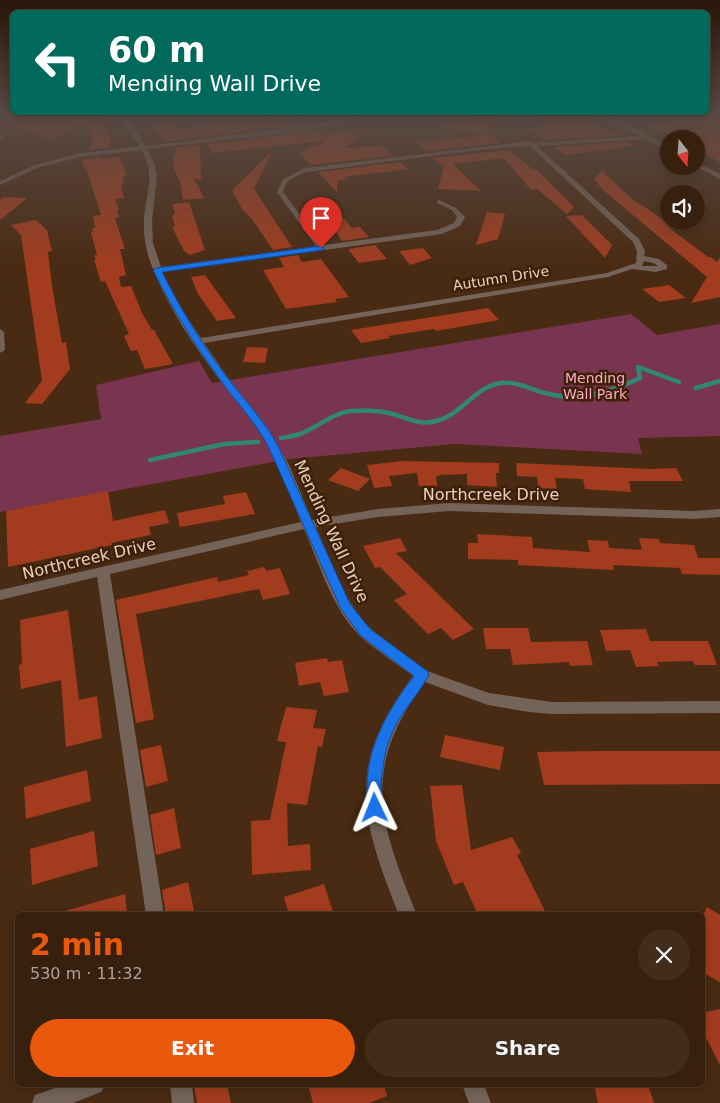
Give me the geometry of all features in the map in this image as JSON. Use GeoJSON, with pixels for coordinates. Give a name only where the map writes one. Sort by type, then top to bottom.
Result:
{"type":"FeatureCollection","features":[{"type":"Feature","properties":{"kind":"street"},"geometry":{"type":"LineString","coordinates":[[0,183],[38,166]]}},
{"type":"Feature","properties":{"kind":"street","name":"Mending Wall Drive"},"geometry":{"type":"LineString","coordinates":[[152,166],[154,177],[148,226],[149,243],[157,270],[173,303],[198,342],[222,377],[263,428],[280,459],[310,524],[339,595],[354,619],[366,632],[422,675],[488,699],[552,708],[720,707]]}},
{"type":"Feature","properties":{"kind":"street"},"geometry":{"type":"LineString","coordinates":[[321,248],[280,192],[281,185],[288,178],[306,170],[325,166]]}},
{"type":"Feature","properties":{"kind":"street"},"geometry":{"type":"LineString","coordinates":[[555,166],[636,241],[641,251],[640,264],[633,267]]}},
{"type":"Feature","properties":{"kind":"street"},"geometry":{"type":"LineString","coordinates":[[705,169],[720,177]]}},
{"type":"Feature","properties":{"kind":"street"},"geometry":{"type":"LineString","coordinates":[[157,270],[439,232],[457,224],[461,217],[458,212],[439,202]]}},
{"type":"Feature","properties":{"kind":"street"},"geometry":{"type":"LineString","coordinates":[[633,267],[656,270],[664,267],[656,261],[640,258]]}},
{"type":"Feature","properties":{"kind":"street","name":"Autumn Drive"},"geometry":{"type":"LineString","coordinates":[[198,342],[252,330],[608,275],[633,267]]}},
{"type":"Feature","properties":{"kind":"street"},"geometry":{"type":"LineString","coordinates":[[0,332],[0,350]]}},
{"type":"Feature","properties":{"kind":"street","name":"Northcreek Drive"},"geometry":{"type":"LineString","coordinates":[[0,595],[310,524],[378,513],[449,507],[696,515],[720,513]]}},
{"type":"Feature","properties":{"kind":"street"},"geometry":{"type":"LineString","coordinates":[[103,571],[155,912]]}},
{"type":"Feature","properties":{"kind":"street"},"geometry":{"type":"LineString","coordinates":[[407,912],[388,866],[379,834],[374,786],[376,763],[383,739],[406,697],[422,675]]}},
{"type":"Feature","properties":{"kind":"street"},"geometry":{"type":"LineString","coordinates":[[43,1103],[88,1087]]}},
{"type":"Feature","properties":{"kind":"street"},"geometry":{"type":"LineString","coordinates":[[181,1087],[183,1103]]}},
{"type":"Feature","properties":{"kind":"street"},"geometry":{"type":"LineString","coordinates":[[474,1087],[480,1103]]}},
{"type":"Feature","properties":{"kind":"green space","name":"Mending Wall Park"},"geometry":{"type":"Polygon","coordinates":[[[631,314],[657,335],[720,324],[720,436],[638,438],[642,454],[455,444],[289,459],[0,512],[0,436],[101,419],[96,385],[199,361],[212,383],[631,314]]]}},
{"type":"Feature","properties":{"kind":"building"},"geometry":{"type":"Polygon","coordinates":[[[123,166],[127,176],[122,177],[124,184],[121,185],[124,198],[115,199],[119,210],[117,210],[119,217],[115,218],[125,249],[120,249],[126,275],[119,277],[121,287],[131,286],[142,313],[173,364],[145,369],[137,350],[131,351],[124,336],[129,334],[105,281],[101,282],[94,260],[96,260],[94,255],[97,255],[91,232],[93,232],[92,228],[95,228],[93,216],[101,215],[86,167],[83,167],[123,166]]]}},
{"type":"Feature","properties":{"kind":"building"},"geometry":{"type":"Polygon","coordinates":[[[174,166],[201,166],[201,179],[194,179],[204,198],[183,200],[180,182],[174,166]]]}},
{"type":"Feature","properties":{"kind":"building"},"geometry":{"type":"Polygon","coordinates":[[[256,166],[265,166],[254,189],[292,247],[273,250],[252,219],[242,209],[232,190],[256,166]]]}},
{"type":"Feature","properties":{"kind":"building"},"geometry":{"type":"Polygon","coordinates":[[[363,166],[405,166],[408,169],[344,177],[347,179],[337,181],[337,192],[318,172],[363,166]]]}},
{"type":"Feature","properties":{"kind":"building"},"geometry":{"type":"Polygon","coordinates":[[[444,166],[456,166],[481,191],[438,189],[444,166]]]}},
{"type":"Feature","properties":{"kind":"building"},"geometry":{"type":"Polygon","coordinates":[[[511,166],[529,166],[536,169],[574,207],[567,214],[537,189],[531,190],[511,166]]]}},
{"type":"Feature","properties":{"kind":"building"},"geometry":{"type":"Polygon","coordinates":[[[602,171],[632,199],[660,218],[660,230],[672,230],[717,262],[720,257],[720,297],[691,303],[707,277],[603,190],[594,179],[602,171]]]}},
{"type":"Feature","properties":{"kind":"building"},"geometry":{"type":"Polygon","coordinates":[[[5,197],[27,198],[0,220],[0,200],[5,197]]]}},
{"type":"Feature","properties":{"kind":"building"},"geometry":{"type":"Polygon","coordinates":[[[189,202],[205,250],[190,255],[184,251],[172,227],[175,227],[172,215],[175,214],[172,204],[189,202]]]}},
{"type":"Feature","properties":{"kind":"building"},"geometry":{"type":"Polygon","coordinates":[[[331,203],[352,228],[360,227],[369,237],[342,241],[317,204],[331,203]]]}},
{"type":"Feature","properties":{"kind":"building"},"geometry":{"type":"Polygon","coordinates":[[[487,212],[505,214],[498,239],[476,245],[487,212]]]}},
{"type":"Feature","properties":{"kind":"building"},"geometry":{"type":"Polygon","coordinates":[[[582,215],[612,245],[605,258],[566,216],[582,215]]]}},
{"type":"Feature","properties":{"kind":"building"},"geometry":{"type":"Polygon","coordinates":[[[36,220],[47,230],[52,251],[48,252],[52,286],[62,343],[66,342],[70,369],[42,404],[25,403],[42,381],[21,235],[11,225],[36,220]]]}},
{"type":"Feature","properties":{"kind":"building"},"geometry":{"type":"Polygon","coordinates":[[[375,245],[387,259],[359,263],[348,249],[375,245]]]}},
{"type":"Feature","properties":{"kind":"building"},"geometry":{"type":"Polygon","coordinates":[[[423,248],[432,258],[410,265],[399,251],[423,248]]]}},
{"type":"Feature","properties":{"kind":"building"},"geometry":{"type":"Polygon","coordinates":[[[298,255],[302,262],[321,259],[349,297],[335,299],[337,302],[286,309],[263,270],[284,267],[279,258],[298,255]]]}},
{"type":"Feature","properties":{"kind":"building"},"geometry":{"type":"Polygon","coordinates":[[[205,275],[236,318],[217,321],[198,294],[191,277],[205,275]]]}},
{"type":"Feature","properties":{"kind":"building"},"geometry":{"type":"Polygon","coordinates":[[[669,285],[686,298],[659,302],[642,289],[669,285]]]}},
{"type":"Feature","properties":{"kind":"building"},"geometry":{"type":"Polygon","coordinates":[[[488,308],[499,320],[436,331],[434,329],[388,336],[390,338],[361,343],[351,330],[488,308]]]}},
{"type":"Feature","properties":{"kind":"building"},"geometry":{"type":"Polygon","coordinates":[[[247,347],[268,348],[265,363],[243,362],[247,347]]]}},
{"type":"Feature","properties":{"kind":"building"},"geometry":{"type":"Polygon","coordinates":[[[403,461],[499,463],[499,473],[496,473],[497,487],[467,485],[467,474],[439,475],[436,476],[437,486],[419,486],[417,473],[389,476],[392,486],[374,488],[367,465],[403,461]]]}},
{"type":"Feature","properties":{"kind":"building"},"geometry":{"type":"Polygon","coordinates":[[[516,463],[650,469],[676,468],[683,481],[629,481],[631,492],[585,489],[583,479],[555,478],[557,489],[538,488],[537,477],[517,476],[516,463]]]}},
{"type":"Feature","properties":{"kind":"building"},"geometry":{"type":"Polygon","coordinates":[[[341,468],[370,479],[358,491],[328,480],[341,468]]]}},
{"type":"Feature","properties":{"kind":"building"},"geometry":{"type":"Polygon","coordinates":[[[108,491],[113,521],[165,510],[169,523],[149,527],[151,535],[8,567],[6,511],[108,491]]]}},
{"type":"Feature","properties":{"kind":"building"},"geometry":{"type":"Polygon","coordinates":[[[246,492],[255,514],[180,527],[177,513],[225,504],[223,496],[246,492]]]}},
{"type":"Feature","properties":{"kind":"building"},"geometry":{"type":"Polygon","coordinates":[[[477,534],[532,537],[533,548],[590,552],[587,540],[608,541],[609,548],[642,550],[639,538],[659,539],[660,543],[694,545],[698,558],[720,558],[720,575],[682,574],[680,568],[613,565],[614,570],[518,565],[518,560],[468,559],[468,543],[478,543],[477,534]]]}},
{"type":"Feature","properties":{"kind":"building"},"geometry":{"type":"Polygon","coordinates":[[[400,538],[407,551],[396,553],[474,629],[453,640],[441,628],[428,634],[394,600],[407,594],[380,567],[375,568],[363,546],[400,538]]]}},
{"type":"Feature","properties":{"kind":"building"},"geometry":{"type":"Polygon","coordinates":[[[264,567],[266,571],[280,568],[290,594],[263,600],[259,589],[136,614],[154,719],[136,723],[116,600],[217,577],[218,582],[249,575],[247,571],[264,567]]]}},
{"type":"Feature","properties":{"kind":"building"},"geometry":{"type":"Polygon","coordinates":[[[68,610],[79,700],[97,696],[102,738],[66,747],[61,680],[21,689],[19,665],[22,664],[20,620],[68,610]]]}},
{"type":"Feature","properties":{"kind":"building"},"geometry":{"type":"Polygon","coordinates":[[[483,628],[528,628],[531,642],[587,641],[593,665],[570,666],[569,662],[513,665],[510,649],[486,649],[483,628]]]}},
{"type":"Feature","properties":{"kind":"building"},"geometry":{"type":"Polygon","coordinates":[[[646,629],[650,641],[708,641],[717,665],[695,665],[693,661],[657,662],[659,666],[636,667],[630,650],[606,651],[600,630],[646,629]]]}},
{"type":"Feature","properties":{"kind":"building"},"geometry":{"type":"Polygon","coordinates":[[[327,658],[328,662],[342,660],[349,692],[324,696],[320,682],[299,686],[295,663],[327,658]]]}},
{"type":"Feature","properties":{"kind":"building"},"geometry":{"type":"Polygon","coordinates":[[[286,707],[317,710],[313,728],[326,729],[322,747],[318,746],[307,805],[287,803],[288,846],[310,844],[311,870],[252,875],[251,821],[270,820],[286,742],[277,741],[286,707]]]}},
{"type":"Feature","properties":{"kind":"building"},"geometry":{"type":"Polygon","coordinates":[[[445,735],[504,747],[500,770],[440,757],[445,735]]]}},
{"type":"Feature","properties":{"kind":"building"},"geometry":{"type":"Polygon","coordinates":[[[161,745],[168,781],[146,787],[140,750],[161,745]]]}},
{"type":"Feature","properties":{"kind":"building"},"geometry":{"type":"Polygon","coordinates":[[[720,751],[720,784],[544,785],[537,752],[720,751]]]}},
{"type":"Feature","properties":{"kind":"building"},"geometry":{"type":"Polygon","coordinates":[[[87,770],[91,801],[26,819],[24,787],[87,770]]]}},
{"type":"Feature","properties":{"kind":"building"},"geometry":{"type":"Polygon","coordinates":[[[462,785],[471,850],[512,837],[521,853],[517,855],[546,912],[477,912],[463,882],[454,885],[436,841],[430,786],[462,785]]]}},
{"type":"Feature","properties":{"kind":"building"},"geometry":{"type":"Polygon","coordinates":[[[174,808],[181,848],[156,855],[150,815],[174,808]]]}},
{"type":"Feature","properties":{"kind":"building"},"geometry":{"type":"Polygon","coordinates":[[[94,831],[98,866],[32,885],[30,849],[94,831]]]}},
{"type":"Feature","properties":{"kind":"building"},"geometry":{"type":"Polygon","coordinates":[[[188,882],[194,912],[166,912],[162,890],[188,882]]]}},
{"type":"Feature","properties":{"kind":"building"},"geometry":{"type":"Polygon","coordinates":[[[324,884],[333,912],[288,912],[284,897],[324,884]]]}},
{"type":"Feature","properties":{"kind":"building"},"geometry":{"type":"Polygon","coordinates":[[[125,894],[127,912],[65,911],[125,894]]]}},
{"type":"Feature","properties":{"kind":"building"},"geometry":{"type":"Polygon","coordinates":[[[707,907],[720,915],[720,982],[705,974],[705,912],[707,907]]]}},
{"type":"Feature","properties":{"kind":"building"},"geometry":{"type":"Polygon","coordinates":[[[720,1009],[720,1065],[705,1036],[705,1012],[720,1009]]]}},
{"type":"Feature","properties":{"kind":"building"},"geometry":{"type":"Polygon","coordinates":[[[194,1087],[227,1087],[231,1103],[197,1103],[194,1087]]]}},
{"type":"Feature","properties":{"kind":"building"},"geometry":{"type":"Polygon","coordinates":[[[309,1087],[385,1087],[387,1096],[369,1103],[313,1103],[309,1087]]]}},
{"type":"Feature","properties":{"kind":"building"},"geometry":{"type":"Polygon","coordinates":[[[594,1087],[649,1087],[654,1103],[598,1103],[594,1087]]]}},
{"type":"Feature","properties":{"kind":"waterway"},"geometry":{"type":"LineString","coordinates":[[281,438],[300,434],[337,415],[351,411],[380,411],[418,422],[436,421],[453,413],[483,390],[501,383],[518,384],[557,396],[581,396],[618,388],[640,378],[638,367],[679,382]]}},
{"type":"Feature","properties":{"kind":"waterway"},"geometry":{"type":"LineString","coordinates":[[696,388],[720,381]]}},
{"type":"Feature","properties":{"kind":"waterway"},"geometry":{"type":"LineString","coordinates":[[150,460],[224,444],[258,442]]}},
{"type":"Feature","properties":{"kind":"route"},"geometry":{"type":"LineString","coordinates":[[321,248],[157,270],[173,303],[198,342],[222,377],[263,428],[310,524],[345,606],[366,632],[422,675],[392,719],[383,739],[376,763],[375,808]]}}]}
